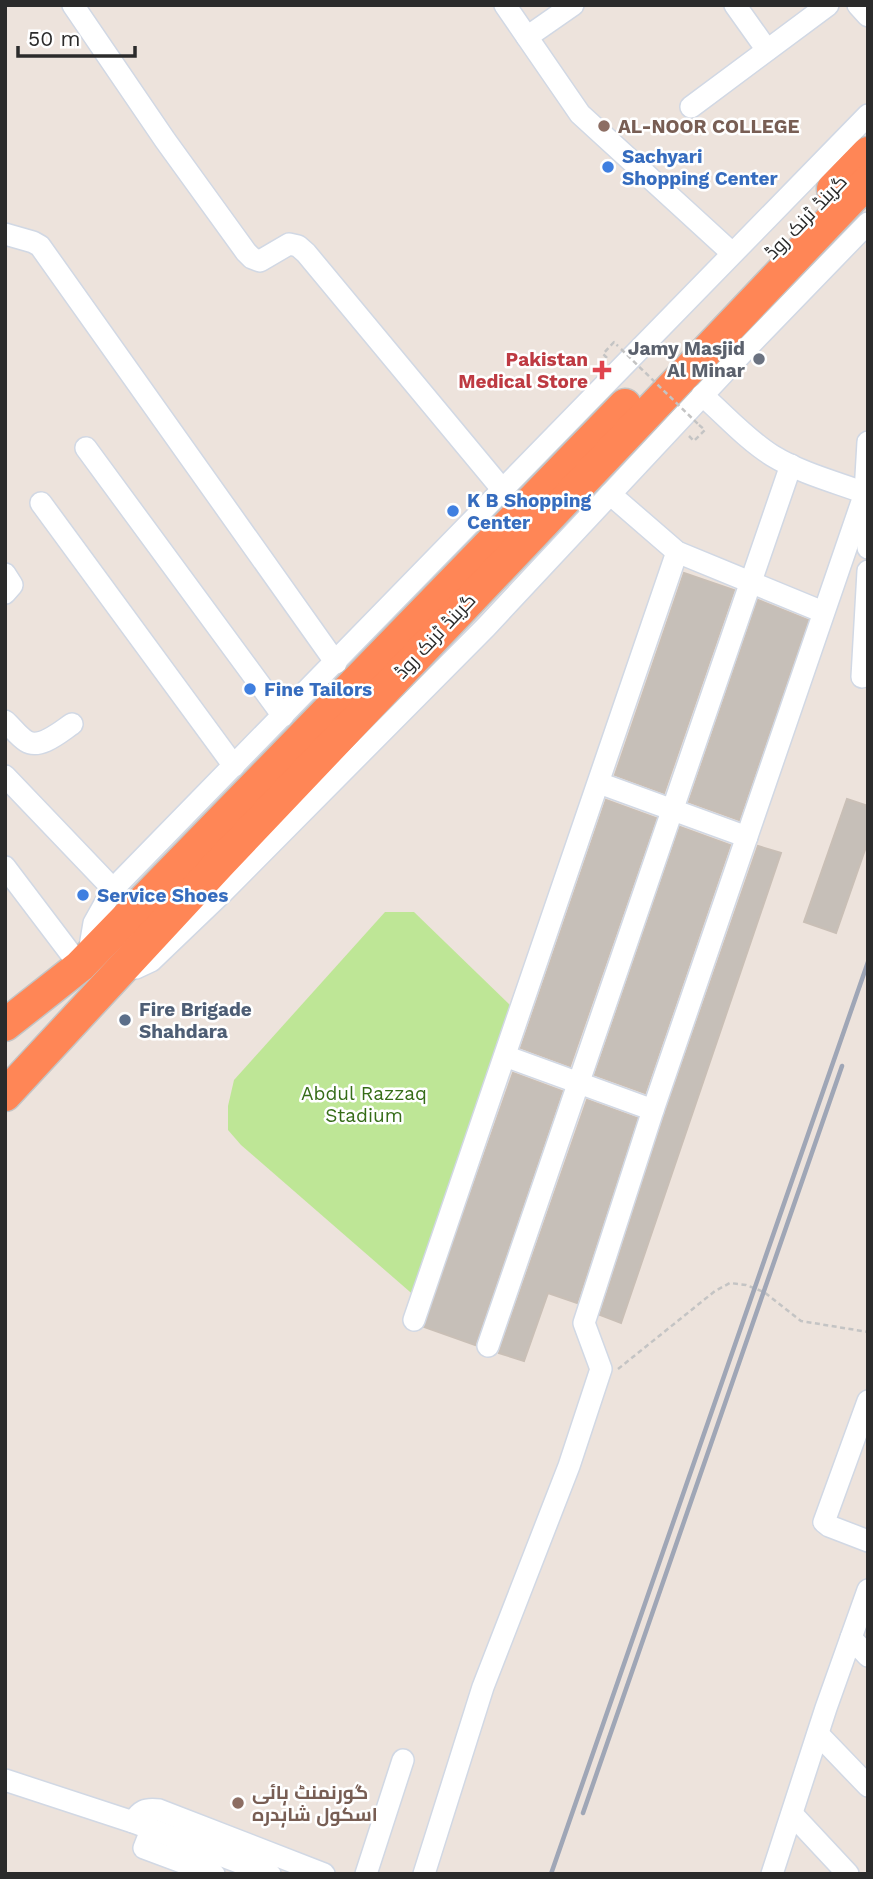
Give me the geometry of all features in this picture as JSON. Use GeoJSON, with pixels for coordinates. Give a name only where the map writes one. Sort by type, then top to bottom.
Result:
{"type":"FeatureCollection","features":[{"type":"Feature","properties":{"kind":"highway","name":"گرینڈ ٹرنک روڈ"},"geometry":{"type":"LineString","coordinates":[[5,1025],[84,962],[868,153]]}},
{"type":"Feature","properties":{"kind":"highway","name":"گرینڈ ٹرنک روڈ"},"geometry":{"type":"LineString","coordinates":[[5,1095],[221,862],[868,181]]}},
{"type":"Feature","properties":{"kind":"street"},"geometry":{"type":"LineString","coordinates":[[73,5],[246,252],[260,261],[289,244],[298,246],[306,253],[502,489]]}},
{"type":"Feature","properties":{"kind":"street"},"geometry":{"type":"LineString","coordinates":[[505,5],[580,114],[732,253]]}},
{"type":"Feature","properties":{"kind":"street"},"geometry":{"type":"LineString","coordinates":[[527,37],[573,5]]}},
{"type":"Feature","properties":{"kind":"street"},"geometry":{"type":"LineString","coordinates":[[735,5],[767,50]]}},
{"type":"Feature","properties":{"kind":"street"},"geometry":{"type":"LineString","coordinates":[[691,107],[828,5]]}},
{"type":"Feature","properties":{"kind":"street"},"geometry":{"type":"LineString","coordinates":[[858,5],[868,16]]}},
{"type":"Feature","properties":{"kind":"street"},"geometry":{"type":"LineString","coordinates":[[84,962],[94,923],[113,889],[868,115]]}},
{"type":"Feature","properties":{"kind":"street"},"geometry":{"type":"LineString","coordinates":[[121,970],[136,968],[151,961],[222,893],[486,627],[702,395],[868,223]]}},
{"type":"Feature","properties":{"kind":"street"},"geometry":{"type":"LineString","coordinates":[[5,233],[40,246],[336,663]]}},
{"type":"Feature","properties":{"kind":"street"},"geometry":{"type":"LineString","coordinates":[[702,395],[760,447],[865,504]]}},
{"type":"Feature","properties":{"kind":"street"},"geometry":{"type":"LineString","coordinates":[[868,442],[865,504],[868,548]]}},
{"type":"Feature","properties":{"kind":"street"},"geometry":{"type":"LineString","coordinates":[[86,448],[283,716]]}},
{"type":"Feature","properties":{"kind":"street"},"geometry":{"type":"LineString","coordinates":[[488,1346],[791,465]]}},
{"type":"Feature","properties":{"kind":"street"},"geometry":{"type":"LineString","coordinates":[[610,494],[677,552],[824,612]]}},
{"type":"Feature","properties":{"kind":"street"},"geometry":{"type":"LineString","coordinates":[[41,503],[234,766]]}},
{"type":"Feature","properties":{"kind":"street"},"geometry":{"type":"LineString","coordinates":[[424,1874],[483,1687],[569,1466],[601,1369],[584,1323],[653,1110],[824,612],[865,504]]}},
{"type":"Feature","properties":{"kind":"street"},"geometry":{"type":"LineString","coordinates":[[414,1320],[677,552]]}},
{"type":"Feature","properties":{"kind":"street"},"geometry":{"type":"LineString","coordinates":[[862,677],[868,571]]}},
{"type":"Feature","properties":{"kind":"street"},"geometry":{"type":"LineString","coordinates":[[5,574],[12,585],[5,593]]}},
{"type":"Feature","properties":{"kind":"street"},"geometry":{"type":"LineString","coordinates":[[5,721],[27,742],[35,744],[46,741],[72,724]]}},
{"type":"Feature","properties":{"kind":"street"},"geometry":{"type":"LineString","coordinates":[[5,776],[113,889]]}},
{"type":"Feature","properties":{"kind":"street"},"geometry":{"type":"LineString","coordinates":[[598,783],[747,837]]}},
{"type":"Feature","properties":{"kind":"street"},"geometry":{"type":"LineString","coordinates":[[5,867],[84,962]]}},
{"type":"Feature","properties":{"kind":"street"},"geometry":{"type":"LineString","coordinates":[[505,1056],[653,1110]]}},
{"type":"Feature","properties":{"kind":"street"},"geometry":{"type":"LineString","coordinates":[[868,1401],[824,1522],[868,1541]]}},
{"type":"Feature","properties":{"kind":"street"},"geometry":{"type":"LineString","coordinates":[[772,1874],[868,1590]]}},
{"type":"Feature","properties":{"kind":"street"},"geometry":{"type":"LineString","coordinates":[[850,1638],[868,1656]]}},
{"type":"Feature","properties":{"kind":"street"},"geometry":{"type":"LineString","coordinates":[[818,1734],[868,1786]]}},
{"type":"Feature","properties":{"kind":"street"},"geometry":{"type":"LineString","coordinates":[[366,1874],[403,1760]]}},
{"type":"Feature","properties":{"kind":"street"},"geometry":{"type":"LineString","coordinates":[[5,1780],[142,1826],[270,1874]]}},
{"type":"Feature","properties":{"kind":"street"},"geometry":{"type":"LineString","coordinates":[[214,1874],[144,1848],[138,1814],[144,1810],[159,1810],[324,1874]]}},
{"type":"Feature","properties":{"kind":"street"},"geometry":{"type":"LineString","coordinates":[[792,1814],[848,1874]]}},
{"type":"Feature","properties":{"kind":"path"},"geometry":{"type":"LineString","coordinates":[[612,356],[608,359],[603,354],[614,342],[705,430],[694,441],[689,436],[693,432]]}},
{"type":"Feature","properties":{"kind":"path"},"geometry":{"type":"LineString","coordinates":[[601,1369],[618,1369],[715,1291],[730,1283],[746,1284],[764,1292],[800,1321],[868,1332]]}},
{"type":"Feature","properties":{"kind":"green space","name":"Abdul Razzaq Stadium"},"geometry":{"type":"Polygon","coordinates":[[[385,912],[414,912],[514,1009],[417,1298],[241,1145],[228,1130],[228,1106],[234,1080],[385,912]]]}},
{"type":"Feature","properties":{"kind":"building"},"geometry":{"type":"Polygon","coordinates":[[[684,573],[734,590],[664,793],[615,775],[684,573]]]}},
{"type":"Feature","properties":{"kind":"building"},"geometry":{"type":"Polygon","coordinates":[[[758,600],[808,620],[739,820],[689,802],[758,600]]]}},
{"type":"Feature","properties":{"kind":"building"},"geometry":{"type":"Polygon","coordinates":[[[847,799],[868,806],[868,841],[836,933],[804,922],[847,799]]]}},
{"type":"Feature","properties":{"kind":"building"},"geometry":{"type":"Polygon","coordinates":[[[606,800],[656,818],[570,1066],[521,1048],[606,800]]]}},
{"type":"Feature","properties":{"kind":"building"},"geometry":{"type":"Polygon","coordinates":[[[680,827],[730,845],[645,1093],[595,1075],[680,827]]]}},
{"type":"Feature","properties":{"kind":"building"},"geometry":{"type":"Polygon","coordinates":[[[758,846],[781,853],[621,1323],[600,1315],[665,1114],[758,846]]]}},
{"type":"Feature","properties":{"kind":"building"},"geometry":{"type":"Polygon","coordinates":[[[513,1073],[562,1091],[475,1345],[424,1327],[513,1073]]]}},
{"type":"Feature","properties":{"kind":"building"},"geometry":{"type":"Polygon","coordinates":[[[587,1100],[637,1118],[577,1303],[548,1293],[524,1361],[499,1353],[587,1100]]]}},
{"type":"Feature","properties":{"kind":"railway"},"geometry":{"type":"LineString","coordinates":[[551,1874],[868,962]]}},
{"type":"Feature","properties":{"kind":"railway"},"geometry":{"type":"LineString","coordinates":[[583,1813],[842,1066]]}},
{"type":"Feature","properties":{"kind":"place","name":"AL-NOOR COLLEGE"},"geometry":{"type":"Point","coordinates":[604,126]}},
{"type":"Feature","properties":{"kind":"place","name":"Sachyari Shopping Center"},"geometry":{"type":"Point","coordinates":[608,167]}},
{"type":"Feature","properties":{"kind":"place","name":"Jamy Masjid Al Minar"},"geometry":{"type":"Point","coordinates":[759,359]}},
{"type":"Feature","properties":{"kind":"place","name":"Pakistan Medical Store"},"geometry":{"type":"Point","coordinates":[602,370]}},
{"type":"Feature","properties":{"kind":"place","name":"K B Shopping Center"},"geometry":{"type":"Point","coordinates":[453,511]}},
{"type":"Feature","properties":{"kind":"place","name":"Fine Tailors"},"geometry":{"type":"Point","coordinates":[250,689]}},
{"type":"Feature","properties":{"kind":"place","name":"Service Shoes"},"geometry":{"type":"Point","coordinates":[83,895]}},
{"type":"Feature","properties":{"kind":"place","name":"Fire Brigade Shahdara"},"geometry":{"type":"Point","coordinates":[125,1020]}},
{"type":"Feature","properties":{"kind":"place","name":"گورنمنٹ ہائی اسکول شاہدرہ"},"geometry":{"type":"Point","coordinates":[238,1803]}}]}
